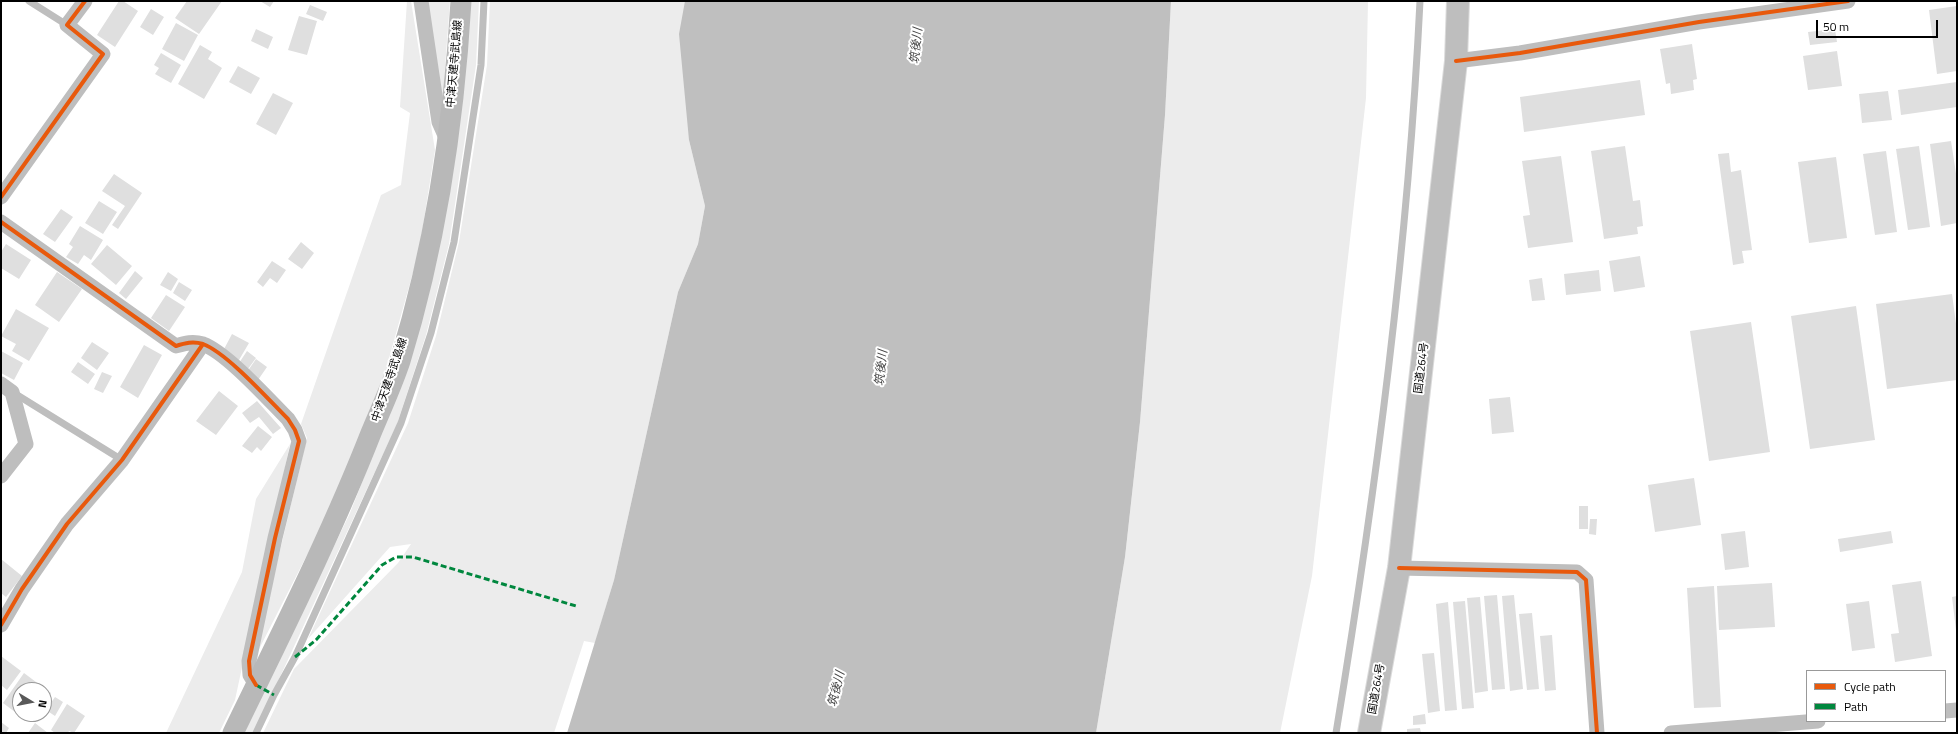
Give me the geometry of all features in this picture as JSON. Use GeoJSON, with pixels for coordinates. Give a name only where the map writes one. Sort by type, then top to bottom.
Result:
{"type":"FeatureCollection","features":[{"type":"Feature","properties":{"kind":"highway","name":"国道264号"},"geometry":{"type":"LineString","coordinates":[[1369,733],[1399,568],[1456,61],[1458,1]]}},
{"type":"Feature","properties":{"kind":"main road","name":"中津天建寺武島線"},"geometry":{"type":"LineString","coordinates":[[233,733],[348,494],[399,361],[431,240],[447,140],[457,61],[461,1]]}},
{"type":"Feature","properties":{"kind":"street"},"geometry":{"type":"LineString","coordinates":[[1,197],[103,54],[67,25],[85,1]]}},
{"type":"Feature","properties":{"kind":"street"},"geometry":{"type":"LineString","coordinates":[[421,1],[439,122],[447,140]]}},
{"type":"Feature","properties":{"kind":"street"},"geometry":{"type":"LineString","coordinates":[[1456,61],[1520,53],[1699,22],[1848,1]]}},
{"type":"Feature","properties":{"kind":"street"},"geometry":{"type":"LineString","coordinates":[[1,222],[176,346],[191,342],[203,344],[225,357],[288,419],[295,430],[299,441],[275,538],[249,661],[250,675],[256,685]]}},
{"type":"Feature","properties":{"kind":"street"},"geometry":{"type":"LineString","coordinates":[[1,625],[22,589],[67,524],[122,460],[203,344]]}},
{"type":"Feature","properties":{"kind":"street"},"geometry":{"type":"LineString","coordinates":[[1,476],[26,444],[6,388]]}},
{"type":"Feature","properties":{"kind":"street"},"geometry":{"type":"LineString","coordinates":[[1399,568],[1577,572],[1586,580],[1597,733]]}},
{"type":"Feature","properties":{"kind":"street"},"geometry":{"type":"LineString","coordinates":[[1946,711],[1957,710]]}},
{"type":"Feature","properties":{"kind":"street"},"geometry":{"type":"LineString","coordinates":[[1671,733],[1806,722]]}},
{"type":"Feature","properties":{"kind":"lane"},"geometry":{"type":"LineString","coordinates":[[29,1],[67,25]]}},
{"type":"Feature","properties":{"kind":"lane"},"geometry":{"type":"LineString","coordinates":[[256,733],[298,650],[401,423],[431,333],[454,242],[481,65],[484,1]]}},
{"type":"Feature","properties":{"kind":"lane"},"geometry":{"type":"LineString","coordinates":[[1336,733],[1363,568],[1396,309],[1415,95],[1420,1]]}},
{"type":"Feature","properties":{"kind":"lane"},"geometry":{"type":"LineString","coordinates":[[6,388],[122,460]]}},
{"type":"Feature","properties":{"kind":"shaded area"},"geometry":{"type":"Polygon","coordinates":[[[407,1],[411,1],[435,150],[419,251],[386,369],[335,500],[254,659],[307,438],[301,424],[381,195],[401,185],[410,113],[400,107],[407,1]]]}},
{"type":"Feature","properties":{"kind":"shaded area"},"geometry":{"type":"Polygon","coordinates":[[[426,1],[450,1],[442,107],[426,1]]]}},
{"type":"Feature","properties":{"kind":"shaded area"},"geometry":{"type":"Polygon","coordinates":[[[470,1],[479,1],[476,65],[449,244],[426,335],[397,424],[254,733],[244,733],[350,513],[402,381],[470,1]]]}},
{"type":"Feature","properties":{"kind":"shaded area"},"geometry":{"type":"Polygon","coordinates":[[[490,1],[707,1],[689,140],[705,206],[698,244],[678,292],[614,580],[595,643],[584,641],[554,733],[263,733],[294,669],[398,563],[411,544],[390,547],[308,639],[408,423],[436,336],[459,242],[487,65],[490,1]]]}},
{"type":"Feature","properties":{"kind":"shaded area"},"geometry":{"type":"Polygon","coordinates":[[[1171,1],[1368,1],[1366,98],[1312,576],[1280,733],[1096,733],[1125,557],[1140,422],[1165,115],[1171,1]]]}},
{"type":"Feature","properties":{"kind":"shaded area"},"geometry":{"type":"Polygon","coordinates":[[[290,444],[235,700],[219,733],[166,733],[242,572],[256,499],[290,444]]]}},
{"type":"Feature","properties":{"kind":"water","name":"筑後川"},"geometry":{"type":"Polygon","coordinates":[[[685,1],[1171,1],[1165,115],[1140,422],[1125,557],[1096,733],[567,733],[614,580],[678,292],[698,244],[705,206],[689,140],[679,34],[685,1]]]}},
{"type":"Feature","properties":{"kind":"building"},"geometry":{"type":"Polygon","coordinates":[[[119,1],[123,1],[138,11],[115,47],[97,35],[119,1]]]}},
{"type":"Feature","properties":{"kind":"building"},"geometry":{"type":"Polygon","coordinates":[[[187,1],[222,1],[199,34],[175,18],[187,1]]]}},
{"type":"Feature","properties":{"kind":"building"},"geometry":{"type":"Polygon","coordinates":[[[260,1],[274,1],[270,7],[260,1]]]}},
{"type":"Feature","properties":{"kind":"building"},"geometry":{"type":"Polygon","coordinates":[[[310,5],[327,12],[323,21],[306,14],[310,5]]]}},
{"type":"Feature","properties":{"kind":"building"},"geometry":{"type":"Polygon","coordinates":[[[1957,6],[1957,71],[1937,74],[1929,10],[1957,6]]]}},
{"type":"Feature","properties":{"kind":"building"},"geometry":{"type":"Polygon","coordinates":[[[151,9],[164,17],[153,35],[140,27],[151,9]]]}},
{"type":"Feature","properties":{"kind":"building"},"geometry":{"type":"Polygon","coordinates":[[[299,16],[317,21],[307,55],[288,50],[299,16]]]}},
{"type":"Feature","properties":{"kind":"building"},"geometry":{"type":"Polygon","coordinates":[[[176,23],[198,35],[184,61],[162,49],[176,23]]]}},
{"type":"Feature","properties":{"kind":"building"},"geometry":{"type":"Polygon","coordinates":[[[256,29],[273,37],[268,49],[251,41],[256,29]]]}},
{"type":"Feature","properties":{"kind":"building"},"geometry":{"type":"Polygon","coordinates":[[[1835,29],[1837,42],[1810,45],[1808,32],[1835,29]]]}},
{"type":"Feature","properties":{"kind":"building"},"geometry":{"type":"Polygon","coordinates":[[[1692,44],[1697,79],[1693,80],[1694,90],[1671,94],[1670,83],[1666,84],[1660,49],[1692,44]]]}},
{"type":"Feature","properties":{"kind":"building"},"geometry":{"type":"Polygon","coordinates":[[[200,45],[212,52],[208,59],[222,68],[204,99],[178,84],[200,45]]]}},
{"type":"Feature","properties":{"kind":"building"},"geometry":{"type":"Polygon","coordinates":[[[1837,51],[1842,86],[1808,90],[1803,56],[1837,51]]]}},
{"type":"Feature","properties":{"kind":"building"},"geometry":{"type":"Polygon","coordinates":[[[161,53],[181,65],[171,83],[155,74],[159,68],[154,65],[161,53]]]}},
{"type":"Feature","properties":{"kind":"building"},"geometry":{"type":"Polygon","coordinates":[[[238,66],[260,78],[251,94],[229,82],[238,66]]]}},
{"type":"Feature","properties":{"kind":"building"},"geometry":{"type":"Polygon","coordinates":[[[1640,80],[1645,115],[1524,132],[1520,97],[1640,80]]]}},
{"type":"Feature","properties":{"kind":"building"},"geometry":{"type":"Polygon","coordinates":[[[1957,82],[1957,107],[1901,115],[1898,90],[1957,82]]]}},
{"type":"Feature","properties":{"kind":"building"},"geometry":{"type":"Polygon","coordinates":[[[1888,91],[1892,120],[1862,123],[1859,94],[1888,91]]]}},
{"type":"Feature","properties":{"kind":"building"},"geometry":{"type":"Polygon","coordinates":[[[273,93],[293,103],[276,135],[256,124],[273,93]]]}},
{"type":"Feature","properties":{"kind":"building"},"geometry":{"type":"Polygon","coordinates":[[[1951,141],[1957,180],[1957,223],[1941,226],[1930,144],[1951,141]]]}},
{"type":"Feature","properties":{"kind":"building"},"geometry":{"type":"Polygon","coordinates":[[[1625,146],[1633,201],[1640,200],[1643,226],[1637,227],[1638,234],[1604,239],[1591,151],[1625,146]]]}},
{"type":"Feature","properties":{"kind":"building"},"geometry":{"type":"Polygon","coordinates":[[[1919,146],[1930,227],[1908,230],[1896,149],[1919,146]]]}},
{"type":"Feature","properties":{"kind":"building"},"geometry":{"type":"Polygon","coordinates":[[[1886,151],[1897,232],[1875,235],[1863,154],[1886,151]]]}},
{"type":"Feature","properties":{"kind":"building"},"geometry":{"type":"Polygon","coordinates":[[[1729,153],[1731,172],[1741,170],[1752,250],[1742,251],[1744,263],[1733,265],[1718,154],[1729,153]]]}},
{"type":"Feature","properties":{"kind":"building"},"geometry":{"type":"Polygon","coordinates":[[[1561,156],[1573,242],[1528,248],[1523,216],[1530,215],[1522,161],[1561,156]]]}},
{"type":"Feature","properties":{"kind":"building"},"geometry":{"type":"Polygon","coordinates":[[[1836,157],[1847,238],[1809,243],[1798,162],[1836,157]]]}},
{"type":"Feature","properties":{"kind":"building"},"geometry":{"type":"Polygon","coordinates":[[[114,174],[142,193],[118,229],[112,225],[125,206],[102,191],[114,174]]]}},
{"type":"Feature","properties":{"kind":"building"},"geometry":{"type":"Polygon","coordinates":[[[99,201],[117,212],[103,234],[85,223],[99,201]]]}},
{"type":"Feature","properties":{"kind":"building"},"geometry":{"type":"Polygon","coordinates":[[[61,209],[73,217],[55,242],[43,234],[61,209]]]}},
{"type":"Feature","properties":{"kind":"building"},"geometry":{"type":"Polygon","coordinates":[[[80,226],[103,240],[91,260],[84,255],[78,264],[66,257],[73,247],[69,244],[80,226]]]}},
{"type":"Feature","properties":{"kind":"building"},"geometry":{"type":"Polygon","coordinates":[[[301,242],[314,253],[302,269],[288,259],[301,242]]]}},
{"type":"Feature","properties":{"kind":"building"},"geometry":{"type":"Polygon","coordinates":[[[6,244],[31,260],[19,279],[1,268],[1,252],[6,244]]]}},
{"type":"Feature","properties":{"kind":"building"},"geometry":{"type":"Polygon","coordinates":[[[107,245],[132,266],[116,285],[91,264],[107,245]]]}},
{"type":"Feature","properties":{"kind":"building"},"geometry":{"type":"Polygon","coordinates":[[[1640,256],[1645,287],[1614,292],[1609,261],[1640,256]]]}},
{"type":"Feature","properties":{"kind":"building"},"geometry":{"type":"Polygon","coordinates":[[[272,261],[286,270],[277,283],[270,278],[263,287],[257,282],[272,261]]]}},
{"type":"Feature","properties":{"kind":"building"},"geometry":{"type":"Polygon","coordinates":[[[1599,270],[1601,291],[1566,295],[1564,274],[1599,270]]]}},
{"type":"Feature","properties":{"kind":"building"},"geometry":{"type":"Polygon","coordinates":[[[135,271],[143,278],[126,299],[119,293],[135,271]]]}},
{"type":"Feature","properties":{"kind":"building"},"geometry":{"type":"Polygon","coordinates":[[[57,272],[82,289],[59,322],[35,305],[57,272]]]}},
{"type":"Feature","properties":{"kind":"building"},"geometry":{"type":"Polygon","coordinates":[[[168,272],[178,279],[171,291],[160,285],[168,272]]]}},
{"type":"Feature","properties":{"kind":"building"},"geometry":{"type":"Polygon","coordinates":[[[1542,278],[1545,300],[1532,301],[1529,280],[1542,278]]]}},
{"type":"Feature","properties":{"kind":"building"},"geometry":{"type":"Polygon","coordinates":[[[179,282],[192,290],[185,301],[173,293],[179,282]]]}},
{"type":"Feature","properties":{"kind":"building"},"geometry":{"type":"Polygon","coordinates":[[[1952,294],[1957,331],[1957,380],[1887,389],[1876,304],[1952,294]]]}},
{"type":"Feature","properties":{"kind":"building"},"geometry":{"type":"Polygon","coordinates":[[[166,295],[185,307],[169,331],[151,318],[166,295]]]}},
{"type":"Feature","properties":{"kind":"building"},"geometry":{"type":"Polygon","coordinates":[[[1856,306],[1875,440],[1810,449],[1791,316],[1856,306]]]}},
{"type":"Feature","properties":{"kind":"building"},"geometry":{"type":"Polygon","coordinates":[[[16,309],[49,328],[29,361],[12,351],[16,344],[1,336],[16,309]]]}},
{"type":"Feature","properties":{"kind":"building"},"geometry":{"type":"Polygon","coordinates":[[[1751,322],[1770,452],[1709,461],[1690,331],[1751,322]]]}},
{"type":"Feature","properties":{"kind":"building"},"geometry":{"type":"Polygon","coordinates":[[[232,334],[249,343],[239,360],[223,351],[232,334]]]}},
{"type":"Feature","properties":{"kind":"building"},"geometry":{"type":"Polygon","coordinates":[[[92,342],[109,353],[97,370],[81,358],[92,342]]]}},
{"type":"Feature","properties":{"kind":"building"},"geometry":{"type":"Polygon","coordinates":[[[144,345],[162,355],[138,398],[120,387],[144,345]]]}},
{"type":"Feature","properties":{"kind":"building"},"geometry":{"type":"Polygon","coordinates":[[[1,351],[23,363],[14,380],[1,373],[1,351]]]}},
{"type":"Feature","properties":{"kind":"building"},"geometry":{"type":"Polygon","coordinates":[[[247,351],[256,358],[248,369],[239,363],[247,351]]]}},
{"type":"Feature","properties":{"kind":"building"},"geometry":{"type":"Polygon","coordinates":[[[256,359],[267,367],[258,380],[247,372],[256,359]]]}},
{"type":"Feature","properties":{"kind":"building"},"geometry":{"type":"Polygon","coordinates":[[[78,362],[95,374],[88,384],[71,372],[78,362]]]}},
{"type":"Feature","properties":{"kind":"building"},"geometry":{"type":"Polygon","coordinates":[[[102,372],[112,376],[103,393],[94,389],[102,372]]]}},
{"type":"Feature","properties":{"kind":"building"},"geometry":{"type":"Polygon","coordinates":[[[219,391],[238,406],[216,435],[196,421],[219,391]]]}},
{"type":"Feature","properties":{"kind":"building"},"geometry":{"type":"Polygon","coordinates":[[[1510,397],[1514,432],[1492,434],[1489,399],[1510,397]]]}},
{"type":"Feature","properties":{"kind":"building"},"geometry":{"type":"Polygon","coordinates":[[[257,401],[281,428],[273,434],[259,417],[250,423],[242,413],[257,401]]]}},
{"type":"Feature","properties":{"kind":"building"},"geometry":{"type":"Polygon","coordinates":[[[258,426],[272,437],[261,451],[257,447],[252,453],[242,446],[258,426]]]}},
{"type":"Feature","properties":{"kind":"building"},"geometry":{"type":"Polygon","coordinates":[[[1694,478],[1701,525],[1655,532],[1648,485],[1694,478]]]}},
{"type":"Feature","properties":{"kind":"building"},"geometry":{"type":"Polygon","coordinates":[[[1579,506],[1588,506],[1588,529],[1579,529],[1579,506]]]}},
{"type":"Feature","properties":{"kind":"building"},"geometry":{"type":"Polygon","coordinates":[[[1590,519],[1597,519],[1596,535],[1589,534],[1590,519]]]}},
{"type":"Feature","properties":{"kind":"building"},"geometry":{"type":"Polygon","coordinates":[[[1745,531],[1749,567],[1725,570],[1721,534],[1745,531]]]}},
{"type":"Feature","properties":{"kind":"building"},"geometry":{"type":"Polygon","coordinates":[[[1891,531],[1893,543],[1840,552],[1838,539],[1891,531]]]}},
{"type":"Feature","properties":{"kind":"building"},"geometry":{"type":"Polygon","coordinates":[[[1,559],[22,576],[6,597],[1,593],[1,559]]]}},
{"type":"Feature","properties":{"kind":"building"},"geometry":{"type":"Polygon","coordinates":[[[1921,581],[1932,656],[1895,662],[1891,634],[1899,633],[1892,585],[1921,581]]]}},
{"type":"Feature","properties":{"kind":"building"},"geometry":{"type":"Polygon","coordinates":[[[1772,583],[1775,627],[1719,630],[1717,586],[1772,583]]]}},
{"type":"Feature","properties":{"kind":"building"},"geometry":{"type":"Polygon","coordinates":[[[1714,586],[1721,707],[1694,708],[1687,588],[1714,586]]]}},
{"type":"Feature","properties":{"kind":"building"},"geometry":{"type":"Polygon","coordinates":[[[1497,595],[1505,689],[1492,690],[1484,596],[1497,595]]]}},
{"type":"Feature","properties":{"kind":"building"},"geometry":{"type":"Polygon","coordinates":[[[1514,595],[1523,689],[1510,691],[1502,596],[1514,595]]]}},
{"type":"Feature","properties":{"kind":"building"},"geometry":{"type":"Polygon","coordinates":[[[1957,596],[1957,629],[1956,630],[1952,597],[1957,596]]]}},
{"type":"Feature","properties":{"kind":"building"},"geometry":{"type":"Polygon","coordinates":[[[1480,597],[1488,691],[1475,693],[1467,598],[1480,597]]]}},
{"type":"Feature","properties":{"kind":"building"},"geometry":{"type":"Polygon","coordinates":[[[1465,601],[1474,708],[1462,709],[1453,602],[1465,601]]]}},
{"type":"Feature","properties":{"kind":"building"},"geometry":{"type":"Polygon","coordinates":[[[1869,601],[1875,648],[1852,651],[1846,604],[1869,601]]]}},
{"type":"Feature","properties":{"kind":"building"},"geometry":{"type":"Polygon","coordinates":[[[1448,602],[1457,710],[1445,711],[1436,604],[1448,602]]]}},
{"type":"Feature","properties":{"kind":"building"},"geometry":{"type":"Polygon","coordinates":[[[1532,613],[1539,689],[1527,690],[1519,614],[1532,613]]]}},
{"type":"Feature","properties":{"kind":"building"},"geometry":{"type":"Polygon","coordinates":[[[1552,635],[1556,690],[1545,691],[1540,636],[1552,635]]]}},
{"type":"Feature","properties":{"kind":"building"},"geometry":{"type":"Polygon","coordinates":[[[1434,653],[1440,711],[1428,713],[1422,654],[1434,653]]]}},
{"type":"Feature","properties":{"kind":"building"},"geometry":{"type":"Polygon","coordinates":[[[1,656],[21,671],[7,690],[1,685],[1,656]]]}},
{"type":"Feature","properties":{"kind":"building"},"geometry":{"type":"Polygon","coordinates":[[[24,673],[36,682],[18,682],[24,673]]]}},
{"type":"Feature","properties":{"kind":"building"},"geometry":{"type":"Polygon","coordinates":[[[12,690],[12,710],[3,703],[12,690]]]}},
{"type":"Feature","properties":{"kind":"building"},"geometry":{"type":"Polygon","coordinates":[[[55,697],[63,702],[55,716],[52,714],[52,701],[55,697]]]}},
{"type":"Feature","properties":{"kind":"building"},"geometry":{"type":"Polygon","coordinates":[[[67,704],[85,716],[74,733],[69,731],[68,733],[55,733],[51,730],[67,704]]]}},
{"type":"Feature","properties":{"kind":"building"},"geometry":{"type":"Polygon","coordinates":[[[1425,714],[1426,724],[1413,725],[1413,716],[1425,714]]]}},
{"type":"Feature","properties":{"kind":"building"},"geometry":{"type":"Polygon","coordinates":[[[1,722],[9,728],[6,733],[1,733],[1,722]]]}},
{"type":"Feature","properties":{"kind":"building"},"geometry":{"type":"Polygon","coordinates":[[[35,723],[48,733],[28,733],[35,723]]]}},
{"type":"Feature","properties":{"kind":"building"},"geometry":{"type":"Polygon","coordinates":[[[1420,728],[1421,733],[1407,733],[1407,729],[1420,728]]]}},
{"type":"Feature","properties":{"kind":"marked path"},"geometry":{"type":"LineString","coordinates":[[295,657],[316,640],[382,565],[396,557],[413,557],[576,606]]}},
{"type":"Feature","properties":{"kind":"marked path"},"geometry":{"type":"LineString","coordinates":[[256,685],[274,695]]}},
{"type":"Feature","properties":{"kind":"cycle path"},"geometry":{"type":"LineString","coordinates":[[1,197],[103,54],[67,25],[85,1]]}},
{"type":"Feature","properties":{"kind":"cycle path"},"geometry":{"type":"LineString","coordinates":[[1456,61],[1520,53],[1699,22],[1848,1]]}},
{"type":"Feature","properties":{"kind":"cycle path"},"geometry":{"type":"LineString","coordinates":[[1,222],[176,346],[186,343],[196,343],[203,344],[213,349],[247,377],[288,419],[295,430],[299,441],[275,538],[249,661],[250,675],[256,685]]}},
{"type":"Feature","properties":{"kind":"cycle path"},"geometry":{"type":"LineString","coordinates":[[1,625],[22,589],[67,524],[122,460],[203,344]]}},
{"type":"Feature","properties":{"kind":"cycle path"},"geometry":{"type":"LineString","coordinates":[[1399,568],[1577,572],[1586,580],[1597,733]]}}]}
